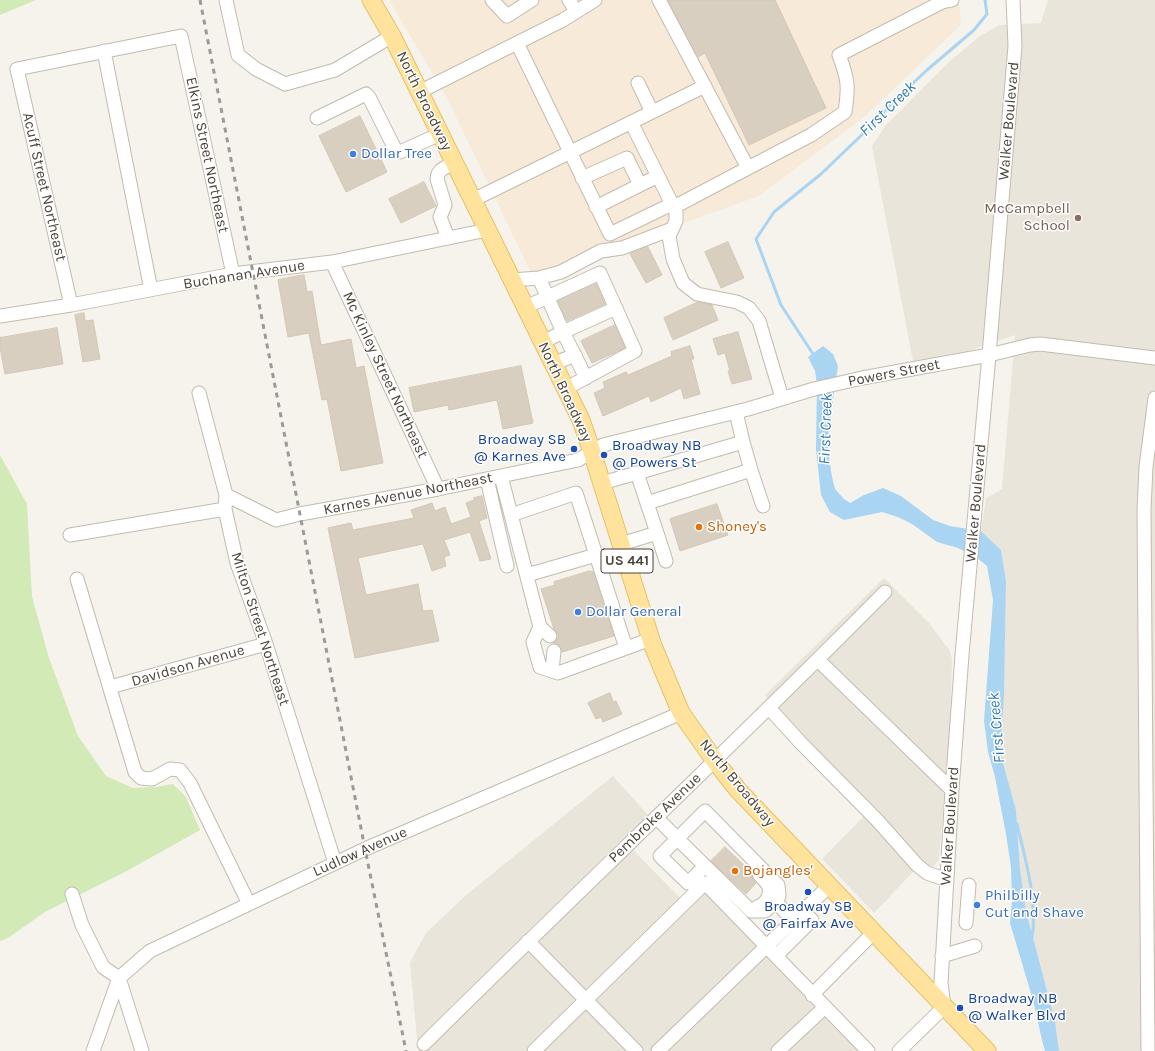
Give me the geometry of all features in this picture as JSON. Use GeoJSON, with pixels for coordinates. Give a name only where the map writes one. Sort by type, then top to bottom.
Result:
{"type":"FeatureCollection","features":[{"type":"Feature","properties":{"kind":"main road","name":"North Broadway"},"geometry":{"type":"LineString","coordinates":[[370,0],[392,36],[580,420],[592,452],[651,638],[682,713],[715,761],[738,790],[944,1007],[981,1049]]}},
{"type":"Feature","properties":{"kind":"street"},"geometry":{"type":"LineString","coordinates":[[226,0],[238,55],[256,69],[285,84],[335,70],[392,36]]}},
{"type":"Feature","properties":{"kind":"street"},"geometry":{"type":"LineString","coordinates":[[492,0],[507,16],[532,0]]}},
{"type":"Feature","properties":{"kind":"street"},"geometry":{"type":"LineString","coordinates":[[569,0],[576,11]]}},
{"type":"Feature","properties":{"kind":"street"},"geometry":{"type":"LineString","coordinates":[[419,92],[562,20],[595,0]]}},
{"type":"Feature","properties":{"kind":"street"},"geometry":{"type":"LineString","coordinates":[[659,0],[748,168]]}},
{"type":"Feature","properties":{"kind":"street"},"geometry":{"type":"LineString","coordinates":[[517,43],[610,234],[673,206],[748,168],[811,135],[845,112],[848,91],[846,75],[839,55],[942,2],[952,0]]}},
{"type":"Feature","properties":{"kind":"street","name":"Walker Boulevard"},"geometry":{"type":"LineString","coordinates":[[944,1007],[941,982],[952,790],[962,655],[990,355],[1015,46],[1013,0]]}},
{"type":"Feature","properties":{"kind":"street","name":"Elkins Street Northeast"},"geometry":{"type":"LineString","coordinates":[[104,51],[181,36],[233,274]]}},
{"type":"Feature","properties":{"kind":"street"},"geometry":{"type":"LineString","coordinates":[[104,51],[151,290]]}},
{"type":"Feature","properties":{"kind":"street","name":"Acuff Street Northeast"},"geometry":{"type":"LineString","coordinates":[[71,305],[17,69],[104,51]]}},
{"type":"Feature","properties":{"kind":"street"},"geometry":{"type":"LineString","coordinates":[[638,83],[652,112]]}},
{"type":"Feature","properties":{"kind":"street"},"geometry":{"type":"LineString","coordinates":[[473,200],[705,86]]}},
{"type":"Feature","properties":{"kind":"street"},"geometry":{"type":"LineString","coordinates":[[317,118],[366,94],[370,97],[396,151],[400,152],[440,134]]}},
{"type":"Feature","properties":{"kind":"street"},"geometry":{"type":"LineString","coordinates":[[631,122],[676,212],[676,221],[669,236],[673,259],[683,283],[697,294],[737,302],[750,308],[759,321],[782,398]]}},
{"type":"Feature","properties":{"kind":"street"},"geometry":{"type":"LineString","coordinates":[[582,178],[628,158],[640,185]]}},
{"type":"Feature","properties":{"kind":"street"},"geometry":{"type":"LineString","coordinates":[[448,238],[440,217],[445,205],[438,185],[438,174],[441,170],[454,162]]}},
{"type":"Feature","properties":{"kind":"street"},"geometry":{"type":"LineString","coordinates":[[596,206],[658,176]]}},
{"type":"Feature","properties":{"kind":"street"},"geometry":{"type":"LineString","coordinates":[[512,280],[539,278],[561,272],[583,259],[601,251],[622,248],[672,229]]}},
{"type":"Feature","properties":{"kind":"street","name":"Buchanan Avenue"},"geometry":{"type":"LineString","coordinates":[[0,316],[71,305],[233,274],[332,262],[487,230]]}},
{"type":"Feature","properties":{"kind":"street","name":"Mc Kinley Street Northeast"},"geometry":{"type":"LineString","coordinates":[[332,262],[438,489]]}},
{"type":"Feature","properties":{"kind":"street"},"geometry":{"type":"LineString","coordinates":[[526,307],[600,273],[635,351],[565,389]]}},
{"type":"Feature","properties":{"kind":"street"},"geometry":{"type":"LineString","coordinates":[[539,278],[563,332],[586,378]]}},
{"type":"Feature","properties":{"kind":"street"},"geometry":{"type":"LineString","coordinates":[[543,342],[616,308]]}},
{"type":"Feature","properties":{"kind":"street","name":"Powers Street"},"geometry":{"type":"LineString","coordinates":[[592,452],[603,445],[736,412],[814,389],[990,355],[1030,345],[1040,344],[1155,358]]}},
{"type":"Feature","properties":{"kind":"street"},"geometry":{"type":"LineString","coordinates":[[553,364],[575,355]]}},
{"type":"Feature","properties":{"kind":"street","name":"Milton Street Northeast"},"geometry":{"type":"LineString","coordinates":[[199,393],[226,495],[225,509],[237,563],[266,644],[335,863]]}},
{"type":"Feature","properties":{"kind":"street"},"geometry":{"type":"LineString","coordinates":[[1148,1051],[1151,939],[1150,684],[1144,509],[1146,467],[1155,398]]}},
{"type":"Feature","properties":{"kind":"street"},"geometry":{"type":"LineString","coordinates":[[736,412],[751,470],[763,506]]}},
{"type":"Feature","properties":{"kind":"street"},"geometry":{"type":"LineString","coordinates":[[602,483],[743,442]]}},
{"type":"Feature","properties":{"kind":"street","name":"Karnes Avenue Northeast"},"geometry":{"type":"LineString","coordinates":[[226,495],[276,520],[300,514],[438,489],[578,460],[592,452]]}},
{"type":"Feature","properties":{"kind":"street"},"geometry":{"type":"LineString","coordinates":[[648,503],[751,470]]}},
{"type":"Feature","properties":{"kind":"street"},"geometry":{"type":"LineString","coordinates":[[638,473],[666,561]]}},
{"type":"Feature","properties":{"kind":"street"},"geometry":{"type":"LineString","coordinates":[[502,476],[540,627],[550,636]]}},
{"type":"Feature","properties":{"kind":"street"},"geometry":{"type":"LineString","coordinates":[[488,479],[507,566]]}},
{"type":"Feature","properties":{"kind":"street"},"geometry":{"type":"LineString","coordinates":[[512,515],[576,493],[626,648]]}},
{"type":"Feature","properties":{"kind":"street"},"geometry":{"type":"LineString","coordinates":[[70,535],[225,509]]}},
{"type":"Feature","properties":{"kind":"street"},"geometry":{"type":"LineString","coordinates":[[621,544],[657,533]]}},
{"type":"Feature","properties":{"kind":"street"},"geometry":{"type":"LineString","coordinates":[[527,574],[596,555]]}},
{"type":"Feature","properties":{"kind":"street"},"geometry":{"type":"LineString","coordinates":[[77,579],[135,772],[141,778],[152,779],[170,769],[180,770],[190,783],[249,904]]}},
{"type":"Feature","properties":{"kind":"street","name":"Pembroke Avenue"},"geometry":{"type":"LineString","coordinates":[[424,1044],[528,940],[715,761],[885,592]]}},
{"type":"Feature","properties":{"kind":"street"},"geometry":{"type":"LineString","coordinates":[[540,627],[533,642],[540,667],[558,673],[651,638]]}},
{"type":"Feature","properties":{"kind":"street","name":"Davidson Avenue"},"geometry":{"type":"LineString","coordinates":[[110,687],[266,644]]}},
{"type":"Feature","properties":{"kind":"street"},"geometry":{"type":"LineString","coordinates":[[552,671],[554,651]]}},
{"type":"Feature","properties":{"kind":"street"},"geometry":{"type":"LineString","coordinates":[[818,660],[952,790]]}},
{"type":"Feature","properties":{"kind":"street"},"geometry":{"type":"LineString","coordinates":[[769,708],[800,742],[877,820],[918,865],[927,873],[947,880]]}},
{"type":"Feature","properties":{"kind":"street","name":"Ludlow Avenue"},"geometry":{"type":"LineString","coordinates":[[93,1051],[119,978],[150,951],[365,848],[682,713]]}},
{"type":"Feature","properties":{"kind":"street"},"geometry":{"type":"LineString","coordinates":[[656,817],[677,838],[709,869],[751,911],[765,911],[776,902],[779,896],[778,885],[705,811],[677,838],[660,856],[688,883],[709,869]]}},
{"type":"Feature","properties":{"kind":"street"},"geometry":{"type":"LineString","coordinates":[[709,869],[721,875],[750,906],[758,907],[763,905],[768,898],[769,887],[733,848],[732,838]]}},
{"type":"Feature","properties":{"kind":"street"},"geometry":{"type":"LineString","coordinates":[[534,1051],[705,883],[772,948],[814,993],[824,1007],[868,1051]]}},
{"type":"Feature","properties":{"kind":"street"},"geometry":{"type":"LineString","coordinates":[[966,923],[969,885]]}},
{"type":"Feature","properties":{"kind":"street"},"geometry":{"type":"LineString","coordinates":[[772,948],[793,920],[829,886]]}},
{"type":"Feature","properties":{"kind":"street"},"geometry":{"type":"LineString","coordinates":[[72,894],[82,925],[103,967],[119,978],[142,1051]]}},
{"type":"Feature","properties":{"kind":"street"},"geometry":{"type":"LineString","coordinates":[[776,902],[793,920]]}},
{"type":"Feature","properties":{"kind":"street"},"geometry":{"type":"LineString","coordinates":[[945,908],[967,908]]}},
{"type":"Feature","properties":{"kind":"street"},"geometry":{"type":"LineString","coordinates":[[658,1051],[772,948],[812,920],[803,911]]}},
{"type":"Feature","properties":{"kind":"street"},"geometry":{"type":"LineString","coordinates":[[814,993],[873,932]]}},
{"type":"Feature","properties":{"kind":"street"},"geometry":{"type":"LineString","coordinates":[[528,940],[636,1051]]}},
{"type":"Feature","properties":{"kind":"street"},"geometry":{"type":"LineString","coordinates":[[942,956],[975,946]]}},
{"type":"Feature","properties":{"kind":"street"},"geometry":{"type":"LineString","coordinates":[[778,1051],[824,1007]]}},
{"type":"Feature","properties":{"kind":"street"},"geometry":{"type":"LineString","coordinates":[[899,1051],[944,1007]]}},
{"type":"Feature","properties":{"kind":"shaded area"},"geometry":{"type":"Polygon","coordinates":[[[389,0],[959,0],[961,25],[862,119],[759,196],[533,277],[447,98],[389,0]]]}},
{"type":"Feature","properties":{"kind":"shaded area"},"geometry":{"type":"Polygon","coordinates":[[[1048,0],[1155,0],[1155,1051],[1059,1051],[1055,1021],[1026,911],[1020,869],[1016,810],[1000,752],[1004,697],[1006,581],[1001,550],[981,531],[986,498],[1002,489],[1015,335],[965,352],[913,361],[872,146],[885,126],[950,61],[980,36],[999,25],[1041,23],[1048,0]]]}},
{"type":"Feature","properties":{"kind":"shaded area"},"geometry":{"type":"Polygon","coordinates":[[[884,578],[929,623],[950,651],[952,659],[950,729],[939,860],[933,867],[915,870],[874,913],[822,859],[871,809],[779,715],[765,695],[884,578]]]}},
{"type":"Feature","properties":{"kind":"shaded area"},"geometry":{"type":"Polygon","coordinates":[[[613,776],[657,825],[633,850],[685,903],[705,885],[864,1051],[420,1051],[417,1039],[410,963],[426,933],[465,896],[613,776]]]}},
{"type":"Feature","properties":{"kind":"green space"},"geometry":{"type":"Polygon","coordinates":[[[0,0],[36,0],[0,15],[0,0]]]}},
{"type":"Feature","properties":{"kind":"green space"},"geometry":{"type":"Polygon","coordinates":[[[0,455],[27,504],[32,597],[49,658],[78,736],[106,776],[133,788],[156,787],[173,784],[186,797],[200,830],[125,872],[45,912],[8,938],[0,941],[0,455]]]}},
{"type":"Feature","properties":{"kind":"water","name":"First Creek"},"geometry":{"type":"Polygon","coordinates":[[[823,346],[833,354],[838,366],[829,427],[828,451],[835,489],[850,503],[864,495],[883,488],[901,496],[933,520],[950,526],[981,531],[1001,550],[1006,581],[1004,697],[1000,752],[1016,810],[1020,869],[1026,911],[1055,1021],[1059,1051],[1045,1051],[1033,1000],[1010,923],[1012,901],[1011,867],[995,777],[988,752],[984,721],[993,600],[987,566],[976,557],[958,548],[937,542],[912,524],[898,517],[882,512],[844,520],[830,512],[821,495],[816,449],[817,384],[815,371],[808,357],[823,346]]]}},
{"type":"Feature","properties":{"kind":"building"},"geometry":{"type":"Polygon","coordinates":[[[668,0],[775,0],[826,108],[749,145],[705,53],[698,57],[668,0]]]}},
{"type":"Feature","properties":{"kind":"building","name":"Dollar Tree"},"geometry":{"type":"Polygon","coordinates":[[[360,116],[387,172],[346,192],[319,136],[360,116]]]}},
{"type":"Feature","properties":{"kind":"building"},"geometry":{"type":"Polygon","coordinates":[[[424,182],[436,206],[401,223],[389,199],[424,182]]]}},
{"type":"Feature","properties":{"kind":"building"},"geometry":{"type":"Polygon","coordinates":[[[728,242],[744,278],[721,288],[705,252],[728,242]]]}},
{"type":"Feature","properties":{"kind":"building"},"geometry":{"type":"Polygon","coordinates":[[[648,247],[662,275],[646,283],[630,254],[648,247]]]}},
{"type":"Feature","properties":{"kind":"building"},"geometry":{"type":"Polygon","coordinates":[[[304,275],[307,292],[312,291],[321,345],[351,339],[356,368],[364,366],[383,463],[341,471],[327,399],[322,400],[309,333],[288,337],[278,280],[304,275]]]}},
{"type":"Feature","properties":{"kind":"building"},"geometry":{"type":"Polygon","coordinates":[[[596,284],[605,304],[567,321],[558,301],[596,284]]]}},
{"type":"Feature","properties":{"kind":"building"},"geometry":{"type":"Polygon","coordinates":[[[698,302],[712,305],[718,320],[673,340],[664,318],[698,302]]]}},
{"type":"Feature","properties":{"kind":"building"},"geometry":{"type":"Polygon","coordinates":[[[84,313],[85,321],[93,320],[100,359],[83,362],[75,315],[84,313]]]}},
{"type":"Feature","properties":{"kind":"building"},"geometry":{"type":"Polygon","coordinates":[[[615,325],[625,348],[592,363],[581,341],[615,325]]]}},
{"type":"Feature","properties":{"kind":"building"},"geometry":{"type":"Polygon","coordinates":[[[57,328],[63,364],[5,374],[0,347],[0,338],[57,328]]]}},
{"type":"Feature","properties":{"kind":"building"},"geometry":{"type":"Polygon","coordinates":[[[738,332],[752,379],[732,384],[725,353],[718,355],[713,339],[738,332]]]}},
{"type":"Feature","properties":{"kind":"building"},"geometry":{"type":"Polygon","coordinates":[[[690,346],[694,359],[691,359],[700,394],[684,399],[681,388],[651,402],[649,396],[603,416],[594,393],[605,388],[603,382],[626,372],[628,375],[672,356],[671,352],[690,346]]]}},
{"type":"Feature","properties":{"kind":"building"},"geometry":{"type":"Polygon","coordinates":[[[521,366],[533,423],[503,429],[497,400],[449,410],[448,405],[414,412],[409,388],[521,366]]]}},
{"type":"Feature","properties":{"kind":"building"},"geometry":{"type":"Polygon","coordinates":[[[482,496],[487,518],[479,521],[491,559],[480,561],[470,532],[444,540],[450,555],[444,557],[446,566],[432,571],[423,544],[358,558],[366,595],[418,584],[423,611],[432,610],[439,641],[355,658],[328,528],[351,523],[353,530],[414,518],[411,510],[432,503],[435,511],[445,507],[451,524],[471,517],[466,503],[474,500],[474,498],[482,496]]]}},
{"type":"Feature","properties":{"kind":"building","name":"Shoney's"},"geometry":{"type":"Polygon","coordinates":[[[717,504],[728,535],[680,551],[670,519],[717,504]]]}},
{"type":"Feature","properties":{"kind":"building","name":"Dollar General"},"geometry":{"type":"Polygon","coordinates":[[[590,571],[593,572],[614,636],[562,652],[559,645],[553,643],[558,638],[558,634],[554,629],[541,589],[555,585],[554,582],[590,571]]]}},
{"type":"Feature","properties":{"kind":"building"},"geometry":{"type":"Polygon","coordinates":[[[610,693],[613,702],[616,701],[622,714],[603,722],[601,717],[596,719],[588,703],[610,693]]]}},
{"type":"Feature","properties":{"kind":"building","name":"Bojangles'"},"geometry":{"type":"Polygon","coordinates":[[[725,847],[751,872],[756,883],[746,894],[711,861],[725,847]]]}},
{"type":"Feature","properties":{"kind":"waterway","name":"First Creek"},"geometry":{"type":"LineString","coordinates":[[815,357],[781,305],[756,239],[774,212],[821,174],[870,127],[897,98],[974,30],[987,14],[985,0]]}},
{"type":"Feature","properties":{"kind":"waterway","name":"First Creek"},"geometry":{"type":"LineString","coordinates":[[1017,824],[1027,865],[1032,895],[1032,937]]}},
{"type":"Feature","properties":{"kind":"railway"},"geometry":{"type":"LineString","coordinates":[[200,0],[365,849],[406,1051]]}},
{"type":"Feature","properties":{"kind":"place","name":"Dollar Tree"},"geometry":{"type":"Point","coordinates":[353,154]}},
{"type":"Feature","properties":{"kind":"place","name":"McCampbell School"},"geometry":{"type":"Point","coordinates":[1078,218]}},
{"type":"Feature","properties":{"kind":"place","name":"Broadway SB @ Karnes Ave"},"geometry":{"type":"Point","coordinates":[574,449]}},
{"type":"Feature","properties":{"kind":"place","name":"Broadway NB @ Powers St"},"geometry":{"type":"Point","coordinates":[604,455]}},
{"type":"Feature","properties":{"kind":"place","name":"Shoney's"},"geometry":{"type":"Point","coordinates":[699,527]}},
{"type":"Feature","properties":{"kind":"place","name":"Dollar General"},"geometry":{"type":"Point","coordinates":[578,612]}},
{"type":"Feature","properties":{"kind":"place","name":"Bojangles'"},"geometry":{"type":"Point","coordinates":[735,871]}},
{"type":"Feature","properties":{"kind":"place","name":"Broadway SB @ Fairfax Ave"},"geometry":{"type":"Point","coordinates":[808,892]}},
{"type":"Feature","properties":{"kind":"place","name":"Philbilly Cut and Shave"},"geometry":{"type":"Point","coordinates":[977,905]}},
{"type":"Feature","properties":{"kind":"place","name":"Broadway NB @ Walker Blvd"},"geometry":{"type":"Point","coordinates":[960,1008]}}]}
